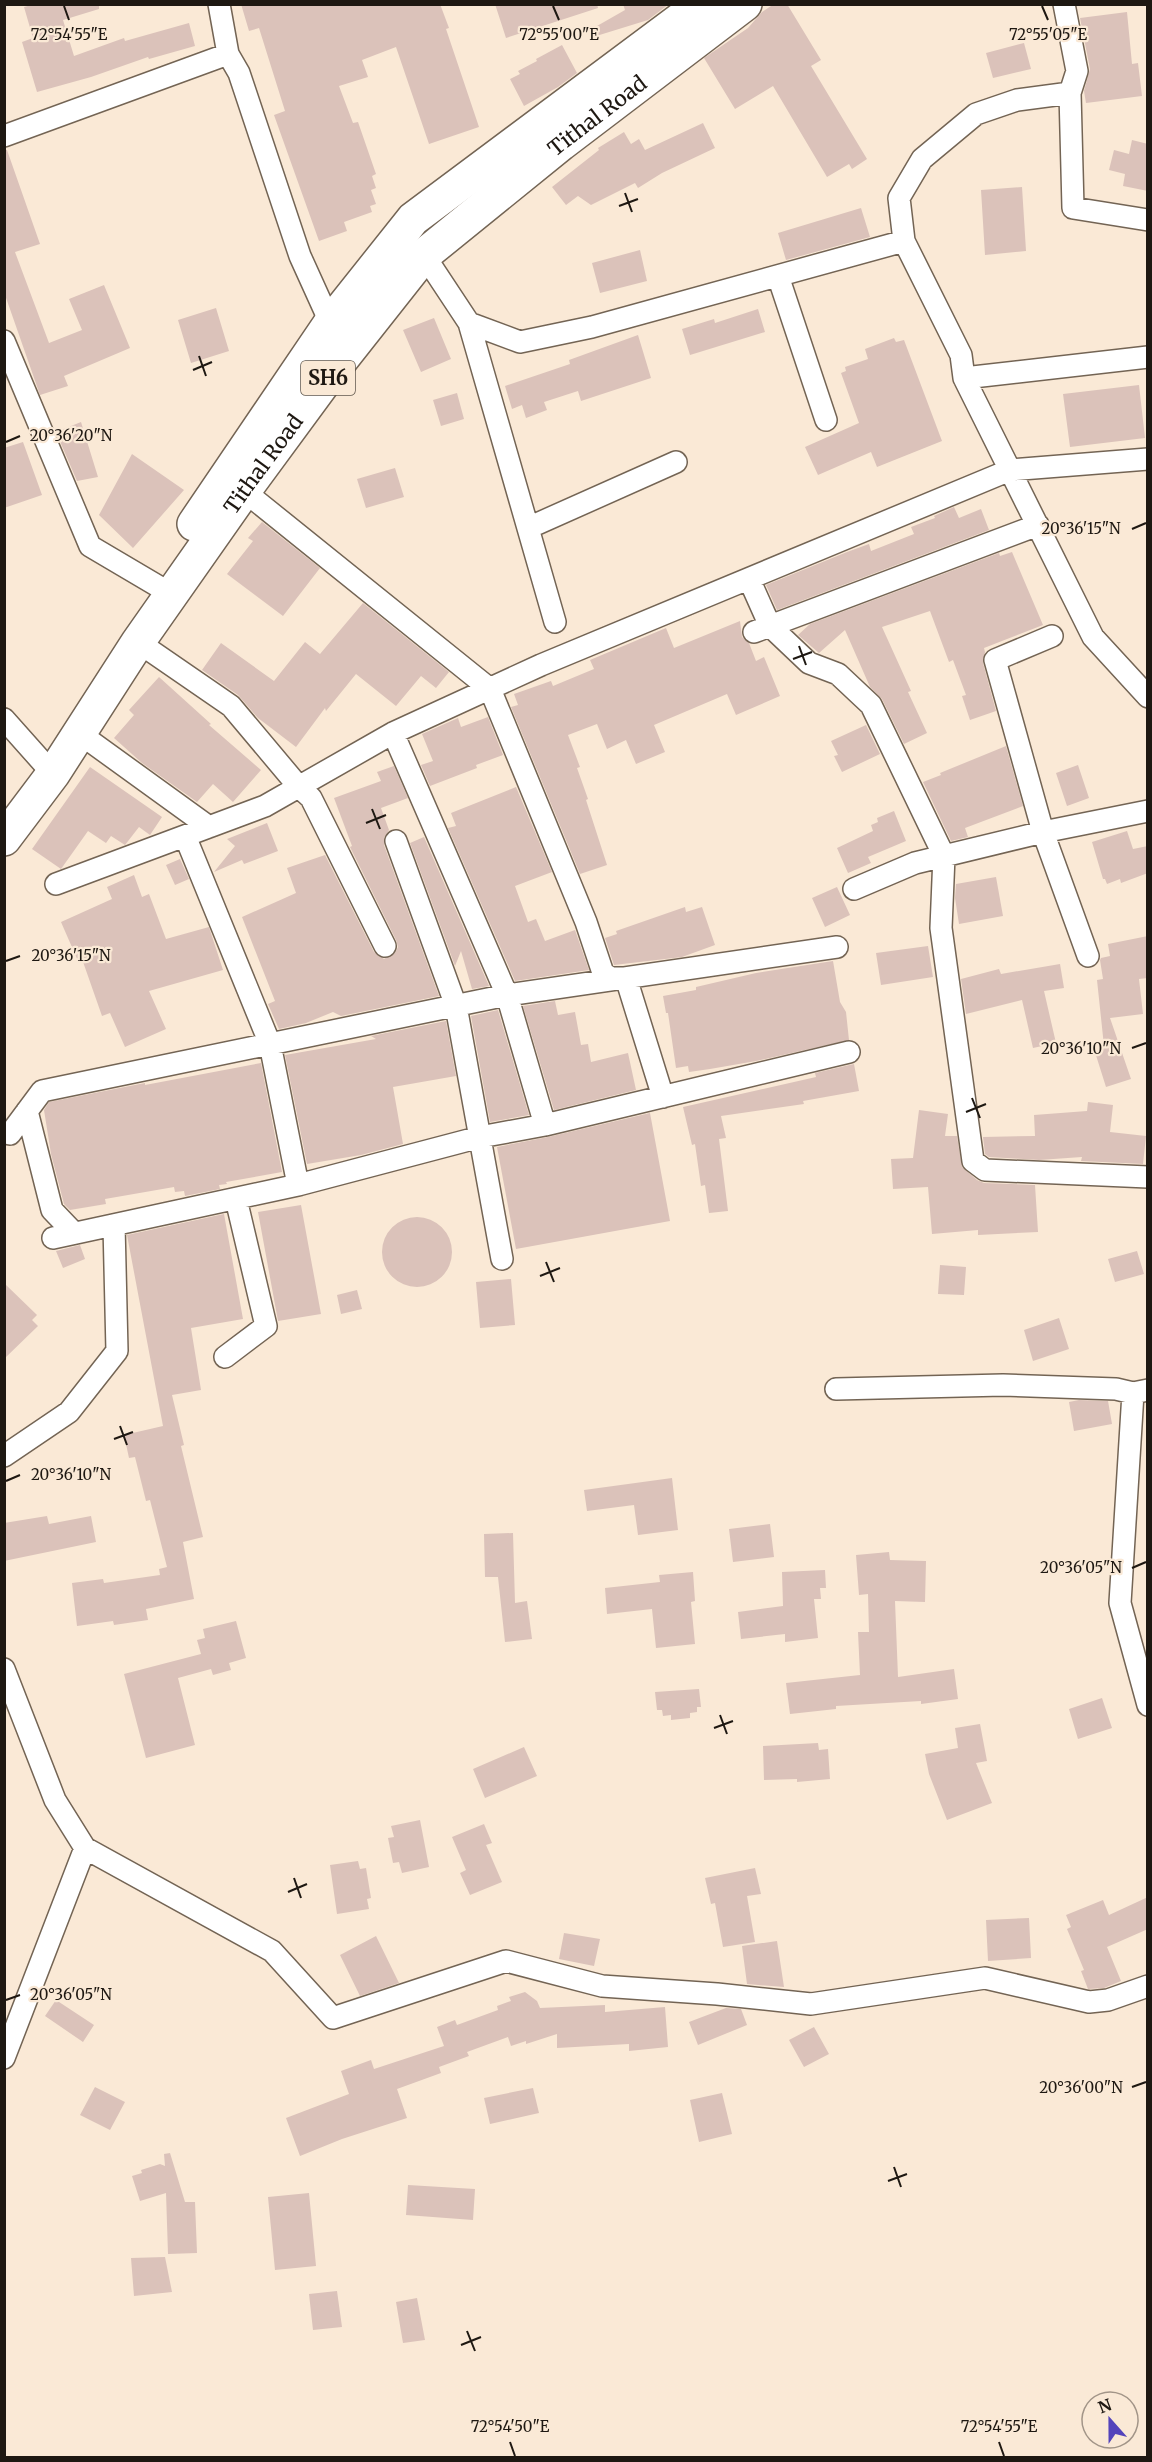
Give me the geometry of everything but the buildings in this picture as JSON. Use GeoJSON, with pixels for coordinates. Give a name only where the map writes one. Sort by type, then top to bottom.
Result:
{"type":"FeatureCollection","features":[{"type":"Feature","properties":{"kind":"main road"},"geometry":{"type":"LineString","coordinates":[[4,811],[47,766],[163,589],[330,322],[413,219],[701,4]]}},
{"type":"Feature","properties":{"kind":"main road","name":"Tithal Road"},"geometry":{"type":"LineString","coordinates":[[4,839],[47,766],[79,733],[138,642],[163,589],[244,491],[345,354],[424,255],[561,144],[745,4]]}},
{"type":"Feature","properties":{"kind":"street"},"geometry":{"type":"LineString","coordinates":[[219,4],[228,54],[239,73],[300,256],[345,354]]}},
{"type":"Feature","properties":{"kind":"street"},"geometry":{"type":"LineString","coordinates":[[1064,4],[1077,71],[1070,93],[1073,208],[1148,220]]}},
{"type":"Feature","properties":{"kind":"street"},"geometry":{"type":"LineString","coordinates":[[4,136],[228,54]]}},
{"type":"Feature","properties":{"kind":"street"},"geometry":{"type":"LineString","coordinates":[[1070,93],[1017,100],[976,114],[922,159],[899,198],[904,241],[961,355],[964,378],[1093,637],[1148,697]]}},
{"type":"Feature","properties":{"kind":"street"},"geometry":{"type":"LineString","coordinates":[[469,323],[520,342],[592,327],[904,241]]}},
{"type":"Feature","properties":{"kind":"street"},"geometry":{"type":"LineString","coordinates":[[424,255],[469,323],[555,622]]}},
{"type":"Feature","properties":{"kind":"street"},"geometry":{"type":"LineString","coordinates":[[778,276],[826,420]]}},
{"type":"Feature","properties":{"kind":"street"},"geometry":{"type":"LineString","coordinates":[[4,340],[90,546],[163,589]]}},
{"type":"Feature","properties":{"kind":"street"},"geometry":{"type":"LineString","coordinates":[[964,378],[1148,357]]}},
{"type":"Feature","properties":{"kind":"street"},"geometry":{"type":"LineString","coordinates":[[56,884],[265,806],[393,733],[541,665],[1010,470],[1148,459]]}},
{"type":"Feature","properties":{"kind":"street"},"geometry":{"type":"LineString","coordinates":[[528,528],[676,462]]}},
{"type":"Feature","properties":{"kind":"street"},"geometry":{"type":"LineString","coordinates":[[244,491],[490,689],[586,922],[603,973],[611,978],[626,978]]}},
{"type":"Feature","properties":{"kind":"street"},"geometry":{"type":"LineString","coordinates":[[762,629],[1038,525]]}},
{"type":"Feature","properties":{"kind":"street"},"geometry":{"type":"LineString","coordinates":[[749,579],[762,629],[809,663],[838,674],[871,705],[944,856],[941,928],[972,1161],[985,1170],[1148,1177]]}},
{"type":"Feature","properties":{"kind":"street"},"geometry":{"type":"LineString","coordinates":[[1052,636],[995,660],[1043,832],[1088,956]]}},
{"type":"Feature","properties":{"kind":"street"},"geometry":{"type":"LineString","coordinates":[[138,642],[231,706],[298,787],[311,798],[385,946]]}},
{"type":"Feature","properties":{"kind":"street"},"geometry":{"type":"LineString","coordinates":[[4,719],[47,766]]}},
{"type":"Feature","properties":{"kind":"street"},"geometry":{"type":"LineString","coordinates":[[79,733],[209,827]]}},
{"type":"Feature","properties":{"kind":"street"},"geometry":{"type":"LineString","coordinates":[[393,733],[507,995],[545,1125]]}},
{"type":"Feature","properties":{"kind":"street"},"geometry":{"type":"LineString","coordinates":[[854,889],[915,863],[1043,832],[1148,812]]}},
{"type":"Feature","properties":{"kind":"street"},"geometry":{"type":"LineString","coordinates":[[185,836],[270,1044],[298,1185]]}},
{"type":"Feature","properties":{"kind":"street"},"geometry":{"type":"LineString","coordinates":[[396,840],[456,1006],[502,1259]]}},
{"type":"Feature","properties":{"kind":"street"},"geometry":{"type":"LineString","coordinates":[[10,1134],[42,1091],[507,995],[837,947]]}},
{"type":"Feature","properties":{"kind":"street"},"geometry":{"type":"LineString","coordinates":[[626,978],[663,1097]]}},
{"type":"Feature","properties":{"kind":"street"},"geometry":{"type":"LineString","coordinates":[[53,1238],[298,1185],[480,1137],[545,1125],[849,1052]]}},
{"type":"Feature","properties":{"kind":"street"},"geometry":{"type":"LineString","coordinates":[[27,1111],[52,1210],[74,1233]]}},
{"type":"Feature","properties":{"kind":"street"},"geometry":{"type":"LineString","coordinates":[[225,1357],[266,1326],[236,1199]]}},
{"type":"Feature","properties":{"kind":"street"},"geometry":{"type":"LineString","coordinates":[[4,1456],[69,1412],[117,1351],[114,1225]]}},
{"type":"Feature","properties":{"kind":"street"},"geometry":{"type":"LineString","coordinates":[[836,1389],[1003,1385],[1140,1391],[1120,1603],[1148,1706]]}},
{"type":"Feature","properties":{"kind":"street"},"geometry":{"type":"LineString","coordinates":[[4,1669],[55,1800],[85,1848],[272,1951],[333,2018],[506,1961],[602,1986],[717,1994],[811,2004],[985,1978],[1089,2002],[1108,2000],[1148,1986]]}},
{"type":"Feature","properties":{"kind":"street"},"geometry":{"type":"LineString","coordinates":[[4,2058],[85,1848]]}}]}
